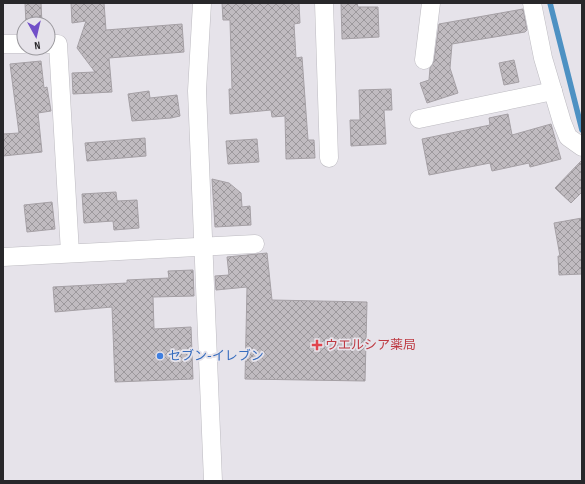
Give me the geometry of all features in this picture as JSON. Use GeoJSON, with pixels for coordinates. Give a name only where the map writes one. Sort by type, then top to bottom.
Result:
{"type":"FeatureCollection","features":[{"type":"Feature","properties":{"kind":"street"},"geometry":{"type":"LineString","coordinates":[[202,3],[197,91],[214,481]]}},
{"type":"Feature","properties":{"kind":"street"},"geometry":{"type":"LineString","coordinates":[[324,3],[329,158]]}},
{"type":"Feature","properties":{"kind":"street"},"geometry":{"type":"LineString","coordinates":[[424,60],[431,3]]}},
{"type":"Feature","properties":{"kind":"street"},"geometry":{"type":"LineString","coordinates":[[532,3],[543,58],[562,122],[568,137],[582,147]]}},
{"type":"Feature","properties":{"kind":"street"},"geometry":{"type":"LineString","coordinates":[[3,44],[16,44]]}},
{"type":"Feature","properties":{"kind":"street"},"geometry":{"type":"LineString","coordinates":[[56,44],[58,44],[70,253]]}},
{"type":"Feature","properties":{"kind":"street"},"geometry":{"type":"LineString","coordinates":[[419,118],[553,91]]}},
{"type":"Feature","properties":{"kind":"street"},"geometry":{"type":"LineString","coordinates":[[3,257],[255,244]]}},
{"type":"Feature","properties":{"kind":"building"},"geometry":{"type":"Polygon","coordinates":[[[25,3],[41,3],[42,16],[26,16],[25,3]]]}},
{"type":"Feature","properties":{"kind":"building"},"geometry":{"type":"Polygon","coordinates":[[[71,3],[104,3],[106,30],[182,24],[184,52],[109,58],[112,92],[73,94],[72,73],[95,72],[77,48],[86,21],[72,23],[71,3]]]}},
{"type":"Feature","properties":{"kind":"building"},"geometry":{"type":"Polygon","coordinates":[[[222,3],[299,3],[300,23],[294,24],[296,58],[302,57],[308,140],[314,140],[315,158],[286,159],[285,116],[272,117],[271,110],[230,114],[229,89],[232,89],[230,20],[223,20],[222,3]]]}},
{"type":"Feature","properties":{"kind":"building"},"geometry":{"type":"Polygon","coordinates":[[[341,3],[357,3],[358,7],[378,7],[379,37],[342,39],[341,3]]]}},
{"type":"Feature","properties":{"kind":"building"},"geometry":{"type":"Polygon","coordinates":[[[523,9],[527,30],[525,32],[452,44],[450,68],[458,93],[427,103],[420,83],[429,80],[430,68],[434,61],[439,24],[523,9]]]}},
{"type":"Feature","properties":{"kind":"building"},"geometry":{"type":"Polygon","coordinates":[[[514,60],[519,82],[504,85],[499,63],[514,60]]]}},
{"type":"Feature","properties":{"kind":"building"},"geometry":{"type":"Polygon","coordinates":[[[41,61],[44,88],[47,87],[51,111],[38,113],[42,152],[3,156],[3,134],[19,133],[10,64],[41,61]]]}},
{"type":"Feature","properties":{"kind":"building"},"geometry":{"type":"Polygon","coordinates":[[[391,89],[392,110],[384,110],[386,144],[351,146],[350,120],[360,120],[359,90],[391,89]]]}},
{"type":"Feature","properties":{"kind":"building"},"geometry":{"type":"Polygon","coordinates":[[[149,91],[150,98],[177,95],[180,116],[132,121],[128,94],[149,91]]]}},
{"type":"Feature","properties":{"kind":"building"},"geometry":{"type":"Polygon","coordinates":[[[508,114],[512,135],[551,124],[561,159],[530,167],[529,163],[492,171],[490,163],[429,175],[422,139],[490,125],[489,118],[508,114]]]}},
{"type":"Feature","properties":{"kind":"building"},"geometry":{"type":"Polygon","coordinates":[[[145,138],[146,156],[87,161],[85,143],[145,138]]]}},
{"type":"Feature","properties":{"kind":"building"},"geometry":{"type":"Polygon","coordinates":[[[257,139],[259,162],[228,164],[226,141],[257,139]]]}},
{"type":"Feature","properties":{"kind":"building"},"geometry":{"type":"Polygon","coordinates":[[[582,160],[582,192],[571,203],[555,188],[582,160]]]}},
{"type":"Feature","properties":{"kind":"building"},"geometry":{"type":"Polygon","coordinates":[[[212,179],[229,183],[241,193],[242,207],[250,206],[251,225],[215,227],[212,179]]]}},
{"type":"Feature","properties":{"kind":"building"},"geometry":{"type":"Polygon","coordinates":[[[116,192],[117,201],[137,200],[139,228],[114,230],[113,221],[84,223],[82,194],[116,192]]]}},
{"type":"Feature","properties":{"kind":"building"},"geometry":{"type":"Polygon","coordinates":[[[52,202],[55,229],[27,232],[24,205],[52,202]]]}},
{"type":"Feature","properties":{"kind":"building"},"geometry":{"type":"Polygon","coordinates":[[[582,218],[582,274],[559,275],[558,256],[560,256],[554,223],[582,218]]]}},
{"type":"Feature","properties":{"kind":"building"},"geometry":{"type":"Polygon","coordinates":[[[267,253],[272,300],[367,302],[365,381],[245,379],[247,287],[216,290],[215,276],[229,275],[227,257],[267,253]]]}},
{"type":"Feature","properties":{"kind":"building"},"geometry":{"type":"Polygon","coordinates":[[[193,270],[194,296],[153,297],[154,329],[191,327],[193,379],[115,382],[112,307],[55,312],[53,287],[127,283],[127,280],[169,278],[168,271],[193,270]]]}},
{"type":"Feature","properties":{"kind":"waterway"},"geometry":{"type":"LineString","coordinates":[[550,3],[582,130]]}},
{"type":"Feature","properties":{"kind":"place","name":"ウエルシア薬局"},"geometry":{"type":"Point","coordinates":[317,345]}},
{"type":"Feature","properties":{"kind":"place","name":"セブン-イレブン"},"geometry":{"type":"Point","coordinates":[160,356]}}]}
